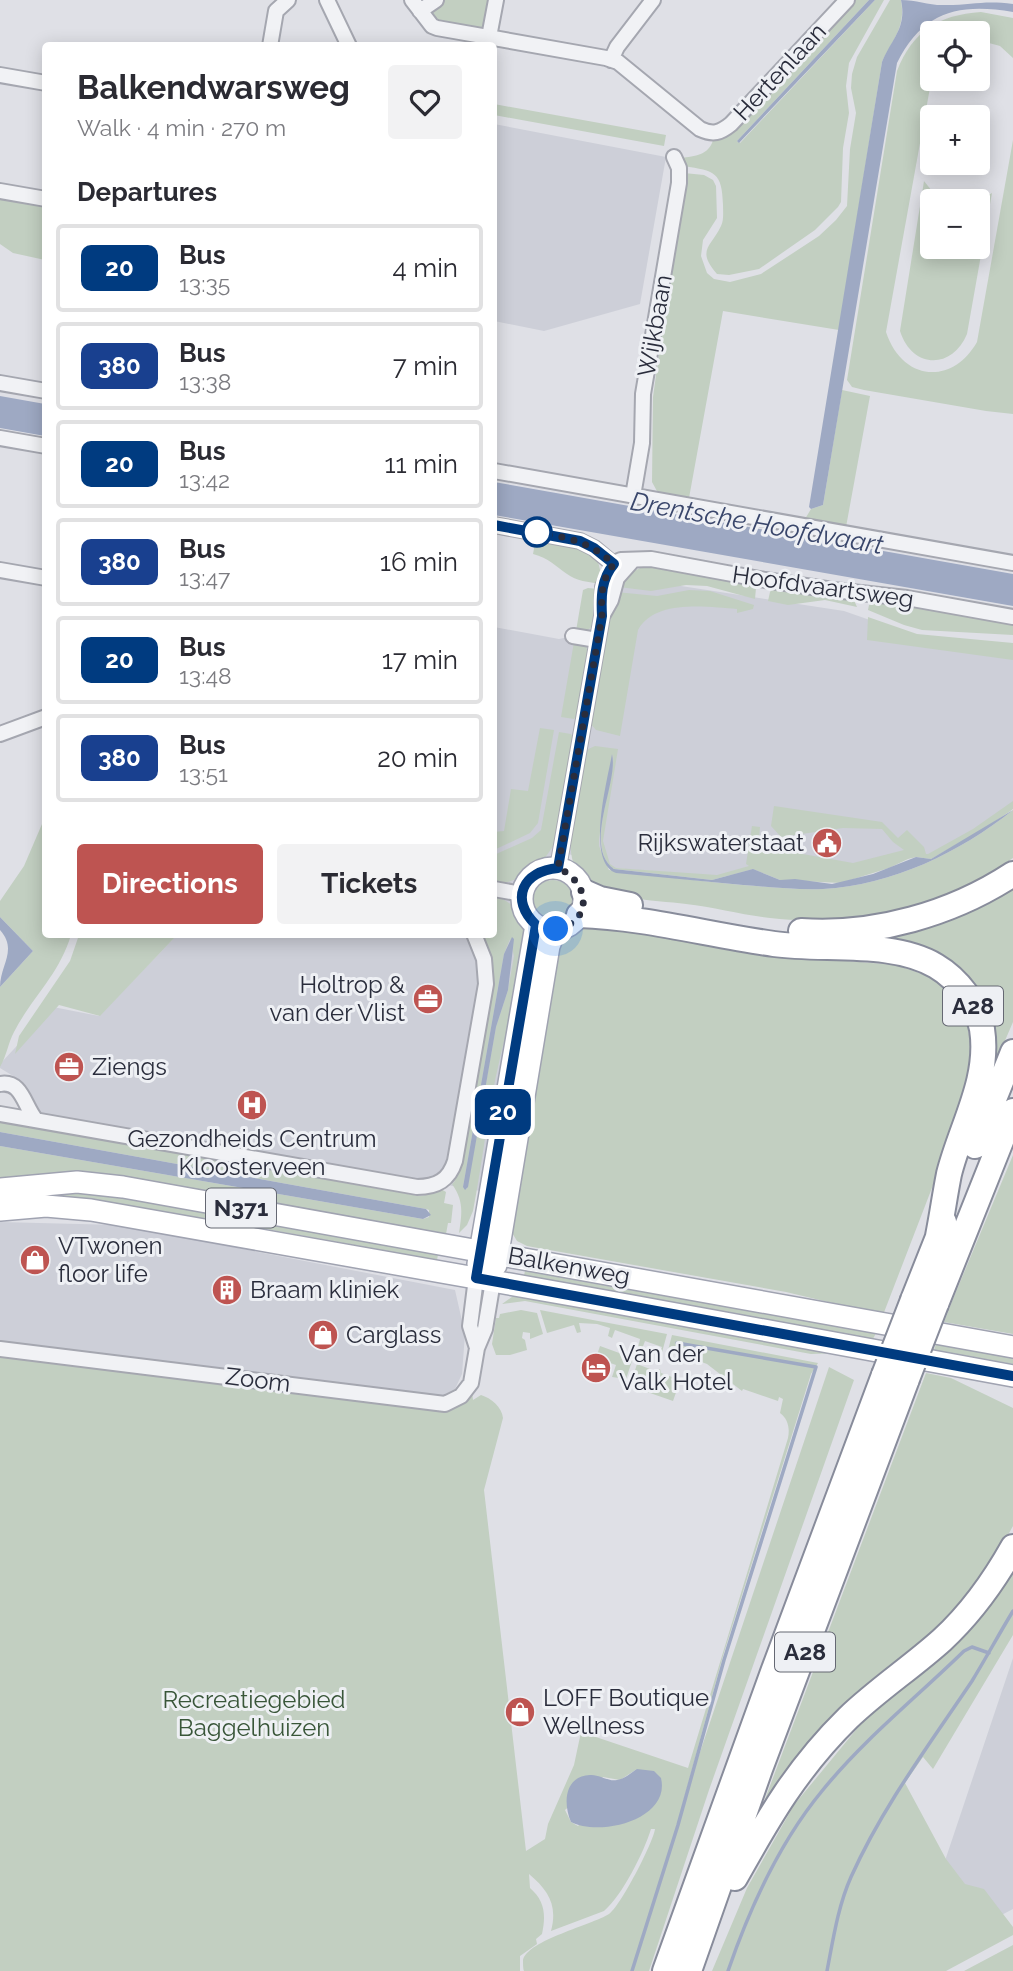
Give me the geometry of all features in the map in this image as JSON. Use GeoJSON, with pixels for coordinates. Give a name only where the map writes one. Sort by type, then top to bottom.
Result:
{"type":"FeatureCollection","features":[{"type":"Feature","properties":{"kind":"highway"},"geometry":{"type":"LineString","coordinates":[[581,904],[600,899],[776,929],[818,932],[884,926],[939,911],[991,889],[1013,874]]}},
{"type":"Feature","properties":{"kind":"highway","name":"A28"},"geometry":{"type":"LineString","coordinates":[[581,904],[611,917],[777,944],[904,953],[935,965],[955,980],[975,1009],[982,1028],[982,1064],[977,1091],[950,1172],[925,1302]]}},
{"type":"Feature","properties":{"kind":"highway","name":"A28"},"geometry":{"type":"LineString","coordinates":[[938,1237],[1013,1052]]}},
{"type":"Feature","properties":{"kind":"highway","name":"A28"},"geometry":{"type":"LineString","coordinates":[[665,1971],[773,1672],[925,1302],[1013,1111]]}},
{"type":"Feature","properties":{"kind":"highway","name":"A28"},"geometry":{"type":"LineString","coordinates":[[689,1971],[896,1377]]}},
{"type":"Feature","properties":{"kind":"highway","name":"A28"},"geometry":{"type":"LineString","coordinates":[[705,1926],[768,1818],[813,1755],[851,1716],[959,1623],[994,1578],[1013,1547]]}},
{"type":"Feature","properties":{"kind":"main road"},"geometry":{"type":"LineString","coordinates":[[558,868],[575,877],[581,904],[569,925],[546,927],[525,911],[522,894],[525,885],[539,871],[558,868]]}},
{"type":"Feature","properties":{"kind":"main road"},"geometry":{"type":"LineString","coordinates":[[484,1280],[546,927]]}},
{"type":"Feature","properties":{"kind":"main road","name":"Balkenweg"},"geometry":{"type":"LineString","coordinates":[[0,1189],[58,1182],[98,1184],[1013,1347]]}},
{"type":"Feature","properties":{"kind":"main road","name":"Balkenweg"},"geometry":{"type":"LineString","coordinates":[[0,1210],[46,1206],[77,1208],[1013,1376]]}},
{"type":"Feature","properties":{"kind":"street"},"geometry":{"type":"LineString","coordinates":[[271,42],[276,11],[288,0]]}},
{"type":"Feature","properties":{"kind":"street"},"geometry":{"type":"LineString","coordinates":[[327,0],[347,42]]}},
{"type":"Feature","properties":{"kind":"street"},"geometry":{"type":"LineString","coordinates":[[416,6],[436,0]]}},
{"type":"Feature","properties":{"kind":"street"},"geometry":{"type":"LineString","coordinates":[[489,37],[496,0]]}},
{"type":"Feature","properties":{"kind":"street"},"geometry":{"type":"LineString","coordinates":[[611,60],[617,47],[653,0]]}},
{"type":"Feature","properties":{"kind":"street","name":"Hertenlaan"},"geometry":{"type":"LineString","coordinates":[[416,6],[432,26],[437,28],[618,62],[700,129],[709,133],[721,132],[847,0]]}},
{"type":"Feature","properties":{"kind":"street"},"geometry":{"type":"LineString","coordinates":[[0,75],[42,82]]}},
{"type":"Feature","properties":{"kind":"street","name":"Wijkbaan"},"geometry":{"type":"LineString","coordinates":[[633,496],[642,443],[643,394],[679,183],[679,168],[674,158]]}},
{"type":"Feature","properties":{"kind":"street"},"geometry":{"type":"LineString","coordinates":[[0,191],[42,198]]}},
{"type":"Feature","properties":{"kind":"street"},"geometry":{"type":"LineString","coordinates":[[0,383],[42,390]]}},
{"type":"Feature","properties":{"kind":"street"},"geometry":{"type":"LineString","coordinates":[[0,438],[42,445]]}},
{"type":"Feature","properties":{"kind":"street"},"geometry":{"type":"LineString","coordinates":[[497,472],[1013,563]]}},
{"type":"Feature","properties":{"kind":"street"},"geometry":{"type":"LineString","coordinates":[[497,526],[580,541],[594,548],[618,567],[607,573],[603,587],[602,616],[558,868]]}},
{"type":"Feature","properties":{"kind":"street","name":"Hoofdvaartsweg"},"geometry":{"type":"LineString","coordinates":[[618,567],[621,560],[651,559],[765,580],[906,598],[1013,617]]}},
{"type":"Feature","properties":{"kind":"street"},"geometry":{"type":"LineString","coordinates":[[0,570],[42,577]]}},
{"type":"Feature","properties":{"kind":"street"},"geometry":{"type":"LineString","coordinates":[[573,636],[597,640]]}},
{"type":"Feature","properties":{"kind":"street"},"geometry":{"type":"LineString","coordinates":[[0,734],[42,718]]}},
{"type":"Feature","properties":{"kind":"street"},"geometry":{"type":"LineString","coordinates":[[497,890],[522,894]]}},
{"type":"Feature","properties":{"kind":"street"},"geometry":{"type":"LineString","coordinates":[[0,1114],[417,1186],[435,1185],[448,1175],[455,1161],[486,984],[484,959],[476,938]]}},
{"type":"Feature","properties":{"kind":"street"},"geometry":{"type":"LineString","coordinates":[[0,1084],[9,1083],[18,1088],[26,1109],[36,1120]]}},
{"type":"Feature","properties":{"kind":"street","name":"Zoom"},"geometry":{"type":"LineString","coordinates":[[0,1349],[445,1404],[461,1396],[471,1383],[477,1348],[485,1329],[484,1280]]}},
{"type":"Feature","properties":{"kind":"shaded area"},"geometry":{"type":"Polygon","coordinates":[[[497,125],[666,157],[640,304],[544,331],[497,322],[497,125]]]}},
{"type":"Feature","properties":{"kind":"shaded area"},"geometry":{"type":"Polygon","coordinates":[[[629,578],[844,611],[910,634],[1013,648],[1013,805],[948,846],[927,855],[854,868],[717,876],[613,868],[559,851],[529,939],[481,1191],[38,1113],[18,1079],[0,1068],[0,1064],[53,1007],[99,1016],[174,938],[497,938],[497,628],[559,639],[573,636],[629,578]]]}},
{"type":"Feature","properties":{"kind":"shaded area"},"geometry":{"type":"Polygon","coordinates":[[[0,1222],[118,1225],[455,1290],[465,1334],[462,1374],[455,1389],[440,1397],[0,1345],[0,1222]]]}},
{"type":"Feature","properties":{"kind":"shaded area"},"geometry":{"type":"Polygon","coordinates":[[[1013,1658],[1013,1909],[911,1962],[1013,1658]]]}},
{"type":"Feature","properties":{"kind":"green space"},"geometry":{"type":"Polygon","coordinates":[[[445,0],[491,0],[485,26],[479,29],[436,21],[428,10],[445,0]]]}},
{"type":"Feature","properties":{"kind":"green space"},"geometry":{"type":"Polygon","coordinates":[[[855,0],[869,0],[737,141],[740,143],[875,0],[884,0],[849,63],[846,86],[849,113],[843,148],[841,202],[815,230],[759,269],[729,275],[717,274],[706,254],[723,221],[721,186],[715,175],[684,166],[681,158],[705,152],[713,140],[731,131],[855,0]]]}},
{"type":"Feature","properties":{"kind":"green space"},"geometry":{"type":"Polygon","coordinates":[[[890,0],[901,0],[902,18],[898,32],[882,62],[839,330],[723,311],[689,498],[658,493],[652,482],[653,397],[684,173],[704,175],[713,180],[716,186],[717,218],[703,240],[701,256],[707,273],[714,279],[730,282],[761,274],[819,236],[847,206],[850,149],[856,113],[851,88],[852,74],[857,57],[890,0]]]}},
{"type":"Feature","properties":{"kind":"green space"},"geometry":{"type":"Polygon","coordinates":[[[981,12],[1013,18],[1013,58],[1000,46],[990,43],[990,21],[940,21],[981,12]]]}},
{"type":"Feature","properties":{"kind":"green space"},"geometry":{"type":"Polygon","coordinates":[[[919,36],[920,91],[929,91],[927,105],[920,105],[920,143],[886,332],[893,348],[903,360],[928,372],[954,366],[967,356],[977,342],[1013,140],[1013,414],[864,390],[852,387],[847,380],[897,71],[903,57],[919,36]]]}},
{"type":"Feature","properties":{"kind":"green space"},"geometry":{"type":"Polygon","coordinates":[[[497,105],[666,135],[664,146],[497,116],[497,105]]]}},
{"type":"Feature","properties":{"kind":"green space"},"geometry":{"type":"Polygon","coordinates":[[[924,181],[930,189],[923,189],[924,181]]]}},
{"type":"Feature","properties":{"kind":"green space"},"geometry":{"type":"Polygon","coordinates":[[[0,197],[42,204],[42,259],[13,253],[0,244],[0,197]]]}},
{"type":"Feature","properties":{"kind":"green space"},"geometry":{"type":"Polygon","coordinates":[[[920,206],[920,259],[980,259],[967,334],[952,354],[942,359],[923,358],[913,353],[900,331],[920,206]]]}},
{"type":"Feature","properties":{"kind":"green space"},"geometry":{"type":"Polygon","coordinates":[[[842,390],[870,396],[846,527],[805,519],[811,509],[823,505],[842,390]]]}},
{"type":"Feature","properties":{"kind":"green space"},"geometry":{"type":"Polygon","coordinates":[[[536,538],[571,544],[591,553],[600,570],[600,584],[574,578],[548,560],[533,554],[536,538]]]}},
{"type":"Feature","properties":{"kind":"green space"},"geometry":{"type":"Polygon","coordinates":[[[655,566],[754,583],[755,599],[707,586],[686,585],[651,591],[619,587],[634,571],[655,566]]]}},
{"type":"Feature","properties":{"kind":"green space"},"geometry":{"type":"Polygon","coordinates":[[[774,587],[853,598],[857,607],[825,600],[788,605],[768,601],[774,587]]]}},
{"type":"Feature","properties":{"kind":"green space"},"geometry":{"type":"Polygon","coordinates":[[[598,589],[592,626],[586,632],[576,631],[583,590],[598,589]]]}},
{"type":"Feature","properties":{"kind":"green space"},"geometry":{"type":"Polygon","coordinates":[[[689,590],[710,591],[754,605],[753,609],[737,613],[737,609],[683,607],[656,613],[646,620],[638,630],[620,736],[596,730],[589,722],[616,592],[657,596],[689,590]]]}},
{"type":"Feature","properties":{"kind":"green space"},"geometry":{"type":"Polygon","coordinates":[[[875,601],[1013,622],[1013,635],[922,630],[868,610],[869,605],[875,601]]]}},
{"type":"Feature","properties":{"kind":"green space"},"geometry":{"type":"Polygon","coordinates":[[[868,617],[917,634],[1013,643],[1013,660],[867,640],[868,617]]]}},
{"type":"Feature","properties":{"kind":"green space"},"geometry":{"type":"Polygon","coordinates":[[[574,642],[586,645],[588,654],[578,714],[574,719],[561,717],[574,642]]]}},
{"type":"Feature","properties":{"kind":"green space"},"geometry":{"type":"Polygon","coordinates":[[[540,728],[554,730],[538,823],[530,833],[497,849],[497,832],[504,831],[511,789],[528,791],[540,728]]]}},
{"type":"Feature","properties":{"kind":"green space"},"geometry":{"type":"Polygon","coordinates":[[[559,732],[571,734],[574,739],[554,845],[542,862],[522,877],[508,882],[497,882],[497,854],[532,838],[541,830],[559,732]]]}},
{"type":"Feature","properties":{"kind":"green space"},"geometry":{"type":"Polygon","coordinates":[[[595,746],[618,749],[603,841],[610,864],[616,868],[717,875],[749,866],[746,864],[752,826],[760,827],[759,837],[775,849],[853,863],[904,850],[882,829],[843,828],[781,837],[771,826],[774,806],[882,822],[898,838],[907,830],[928,854],[973,829],[1013,801],[1013,809],[1009,812],[931,859],[908,859],[841,883],[780,880],[753,869],[712,880],[614,869],[605,859],[601,831],[613,754],[599,839],[599,846],[609,870],[782,888],[823,889],[849,886],[899,874],[924,864],[970,840],[1013,810],[1013,858],[950,895],[889,912],[850,918],[770,918],[612,893],[586,881],[577,871],[571,846],[573,813],[584,751],[595,746]]]}},
{"type":"Feature","properties":{"kind":"green space"},"geometry":{"type":"Polygon","coordinates":[[[42,824],[42,938],[70,938],[60,962],[21,1019],[0,1067],[0,987],[33,951],[0,917],[0,901],[24,866],[42,824]]]}},
{"type":"Feature","properties":{"kind":"green space"},"geometry":{"type":"Polygon","coordinates":[[[553,880],[567,886],[573,900],[567,914],[553,920],[539,914],[533,900],[539,886],[553,880]]]}},
{"type":"Feature","properties":{"kind":"green space"},"geometry":{"type":"Polygon","coordinates":[[[1013,886],[1013,1022],[985,1087],[982,1013],[886,945],[882,936],[1013,886]]]}},
{"type":"Feature","properties":{"kind":"green space"},"geometry":{"type":"Polygon","coordinates":[[[497,897],[509,903],[522,917],[527,928],[527,954],[496,1077],[473,1211],[467,1225],[459,1233],[461,1207],[459,1196],[452,1184],[455,1181],[452,1179],[493,983],[493,964],[483,938],[497,938],[497,897]],[[510,939],[504,954],[463,1187],[467,1189],[496,1027],[508,990],[514,956],[510,939]]]}},
{"type":"Feature","properties":{"kind":"green space"},"geometry":{"type":"Polygon","coordinates":[[[591,923],[761,954],[896,965],[934,978],[961,1004],[971,1048],[969,1077],[962,1110],[883,1315],[786,1292],[527,1246],[517,1241],[511,1231],[553,958],[567,935],[591,923]]]}},
{"type":"Feature","properties":{"kind":"green space"},"geometry":{"type":"Polygon","coordinates":[[[78,938],[174,938],[100,1016],[59,1005],[15,1054],[19,1036],[70,961],[78,938]]]}},
{"type":"Feature","properties":{"kind":"green space"},"geometry":{"type":"Polygon","coordinates":[[[0,1122],[419,1196],[441,1189],[446,1192],[444,1203],[453,1205],[451,1223],[448,1223],[446,1234],[441,1233],[440,1237],[114,1179],[0,1183],[0,1146],[423,1219],[429,1217],[429,1210],[426,1209],[0,1132],[0,1122]]]}},
{"type":"Feature","properties":{"kind":"green space"},"geometry":{"type":"Polygon","coordinates":[[[1013,1155],[1013,1334],[944,1322],[953,1299],[1013,1155]]]}},
{"type":"Feature","properties":{"kind":"green space"},"geometry":{"type":"Polygon","coordinates":[[[97,1191],[439,1250],[437,1260],[212,1219],[0,1203],[0,1197],[97,1191]]]}},
{"type":"Feature","properties":{"kind":"green space"},"geometry":{"type":"Polygon","coordinates":[[[525,1271],[630,1290],[696,1295],[878,1329],[873,1339],[756,1317],[699,1311],[523,1280],[525,1271]]]}},
{"type":"Feature","properties":{"kind":"green space"},"geometry":{"type":"Polygon","coordinates":[[[516,1294],[842,1353],[811,1354],[525,1301],[502,1304],[516,1294]]]}},
{"type":"Feature","properties":{"kind":"green space"},"geometry":{"type":"Polygon","coordinates":[[[521,1310],[537,1313],[543,1334],[530,1339],[530,1333],[523,1332],[522,1338],[527,1350],[510,1355],[496,1355],[492,1344],[496,1318],[499,1318],[500,1314],[521,1310]]]}},
{"type":"Feature","properties":{"kind":"green space"},"geometry":{"type":"Polygon","coordinates":[[[540,1310],[667,1334],[661,1356],[662,1347],[645,1341],[642,1349],[638,1348],[640,1339],[615,1330],[612,1338],[608,1336],[610,1328],[597,1324],[579,1323],[581,1332],[577,1333],[574,1325],[547,1333],[540,1310]]]}},
{"type":"Feature","properties":{"kind":"green space","name":"Recreatiegebied Baggelhuizen"},"geometry":{"type":"Polygon","coordinates":[[[672,1335],[818,1363],[811,1374],[723,1656],[682,1806],[829,1367],[854,1380],[709,1790],[649,1971],[524,1971],[523,1960],[536,1946],[609,1914],[621,1900],[649,1847],[655,1829],[651,1829],[625,1885],[604,1911],[551,1931],[553,1913],[550,1899],[529,1874],[530,1888],[541,1903],[544,1921],[542,1934],[536,1939],[537,1944],[520,1956],[520,1971],[0,1971],[0,1349],[445,1404],[471,1383],[473,1400],[481,1395],[489,1398],[501,1410],[503,1418],[484,1490],[526,1851],[545,1839],[548,1824],[574,1765],[581,1732],[688,1768],[788,1438],[788,1424],[780,1413],[783,1399],[779,1397],[778,1401],[743,1389],[742,1391],[707,1364],[672,1351],[669,1359],[666,1358],[672,1335]],[[637,1769],[620,1780],[603,1777],[565,1810],[571,1822],[578,1826],[637,1769]]]}},
{"type":"Feature","properties":{"kind":"green space"},"geometry":{"type":"Polygon","coordinates":[[[937,1341],[1013,1353],[1013,1364],[934,1350],[937,1341]]]}},
{"type":"Feature","properties":{"kind":"green space"},"geometry":{"type":"Polygon","coordinates":[[[600,1346],[633,1358],[626,1379],[612,1377],[616,1365],[596,1358],[600,1346]]]}},
{"type":"Feature","properties":{"kind":"green space"},"geometry":{"type":"Polygon","coordinates":[[[637,1364],[655,1371],[660,1369],[661,1373],[672,1377],[671,1380],[679,1384],[673,1401],[630,1386],[637,1364]]]}},
{"type":"Feature","properties":{"kind":"green space"},"geometry":{"type":"Polygon","coordinates":[[[926,1373],[951,1378],[1013,1408],[1013,1526],[979,1586],[748,1844],[926,1373]]]}},
{"type":"Feature","properties":{"kind":"green space"},"geometry":{"type":"Polygon","coordinates":[[[1013,1565],[1013,1635],[933,1769],[923,1757],[905,1783],[946,1859],[965,1884],[984,1889],[1013,1927],[1013,1935],[946,1971],[712,1971],[747,1888],[794,1805],[860,1725],[974,1619],[1013,1565]]]}},
{"type":"Feature","properties":{"kind":"green space"},"geometry":{"type":"Polygon","coordinates":[[[1013,1945],[1013,1971],[964,1971],[1013,1945]]]}},
{"type":"Feature","properties":{"kind":"water"},"geometry":{"type":"Polygon","coordinates":[[[869,0],[875,0],[739,143],[737,141],[869,0]]]}},
{"type":"Feature","properties":{"kind":"water"},"geometry":{"type":"Polygon","coordinates":[[[901,0],[940,5],[1013,4],[1013,12],[994,9],[959,10],[933,21],[920,21],[920,30],[897,63],[823,505],[811,509],[809,507],[882,62],[898,32],[901,0]]]}},
{"type":"Feature","properties":{"kind":"water"},"geometry":{"type":"Polygon","coordinates":[[[0,396],[42,403],[42,435],[0,428],[0,396]]]}},
{"type":"Feature","properties":{"kind":"water"},"geometry":{"type":"Polygon","coordinates":[[[497,483],[1013,574],[1013,606],[497,516],[497,483]]]}},
{"type":"Feature","properties":{"kind":"water"},"geometry":{"type":"Polygon","coordinates":[[[612,754],[613,766],[601,830],[601,845],[600,837],[601,818],[612,754]]]}},
{"type":"Feature","properties":{"kind":"water"},"geometry":{"type":"Polygon","coordinates":[[[1013,810],[970,840],[924,864],[899,874],[849,886],[793,889],[743,885],[616,873],[607,866],[602,853],[601,845],[605,859],[614,869],[712,880],[753,869],[780,880],[795,879],[832,884],[873,874],[916,857],[931,859],[1013,810]]]}},
{"type":"Feature","properties":{"kind":"water"},"geometry":{"type":"Polygon","coordinates":[[[0,917],[33,951],[0,987],[8,944],[0,930],[0,917]]]}},
{"type":"Feature","properties":{"kind":"water"},"geometry":{"type":"Polygon","coordinates":[[[512,937],[514,939],[508,990],[496,1027],[468,1187],[465,1190],[463,1187],[504,954],[512,937]]]}},
{"type":"Feature","properties":{"kind":"water"},"geometry":{"type":"Polygon","coordinates":[[[0,1132],[426,1209],[431,1215],[423,1219],[0,1146],[0,1132]]]}},
{"type":"Feature","properties":{"kind":"water"},"geometry":{"type":"Polygon","coordinates":[[[637,1769],[654,1771],[661,1778],[661,1793],[655,1805],[644,1814],[614,1826],[583,1826],[571,1822],[567,1799],[570,1786],[575,1780],[590,1775],[617,1780],[637,1769]]]}},
{"type":"Feature","properties":{"kind":"waterway"},"geometry":{"type":"LineString","coordinates":[[632,1971],[678,1825],[724,1660],[816,1367],[677,1343]]}},
{"type":"Feature","properties":{"kind":"waterway"},"geometry":{"type":"LineString","coordinates":[[827,1971],[843,1900],[851,1877],[877,1825],[972,1681],[1013,1611]]}},
{"type":"Feature","properties":{"kind":"waterway"},"geometry":{"type":"LineString","coordinates":[[728,1971],[767,1876],[792,1832],[822,1791],[873,1736],[964,1651],[972,1647],[989,1653]]}},
{"type":"Feature","properties":{"kind":"bus line","name":"20"},"geometry":{"type":"LineString","coordinates":[[497,526],[571,538],[594,548],[614,564],[607,573],[603,587],[602,616],[558,868],[539,871],[525,885],[522,894],[525,911],[536,925],[534,943],[476,1278],[1013,1376]]}},
{"type":"Feature","properties":{"kind":"place","name":"Rijkswaterstaat"},"geometry":{"type":"Point","coordinates":[827,843]}},
{"type":"Feature","properties":{"kind":"place","name":"Holtrop & van der Vlist"},"geometry":{"type":"Point","coordinates":[428,999]}},
{"type":"Feature","properties":{"kind":"place","name":"Ziengs"},"geometry":{"type":"Point","coordinates":[69,1067]}},
{"type":"Feature","properties":{"kind":"place","name":"Gezondheids Centrum Kloosterveen"},"geometry":{"type":"Point","coordinates":[252,1105]}},
{"type":"Feature","properties":{"kind":"place","name":"VTwonen floor life"},"geometry":{"type":"Point","coordinates":[35,1260]}},
{"type":"Feature","properties":{"kind":"place","name":"Braam kliniek"},"geometry":{"type":"Point","coordinates":[227,1290]}},
{"type":"Feature","properties":{"kind":"place","name":"Carglass"},"geometry":{"type":"Point","coordinates":[323,1335]}},
{"type":"Feature","properties":{"kind":"place","name":"Van der Valk Hotel"},"geometry":{"type":"Point","coordinates":[596,1368]}},
{"type":"Feature","properties":{"kind":"place","name":"LOFF Boutique Wellness"},"geometry":{"type":"Point","coordinates":[520,1712]}},
{"type":"Feature","properties":{"kind":"route"},"geometry":{"type":"LineString","coordinates":[[537,532],[580,541],[614,564],[607,573],[603,587],[602,616],[558,868],[575,877],[584,899],[575,920],[561,929],[556,929]]}},
{"type":"Feature","properties":{"kind":"water label","name":"Drentsche Hoofdvaart"},"geometry":{"type":"Point","coordinates":[757,523]}}]}
